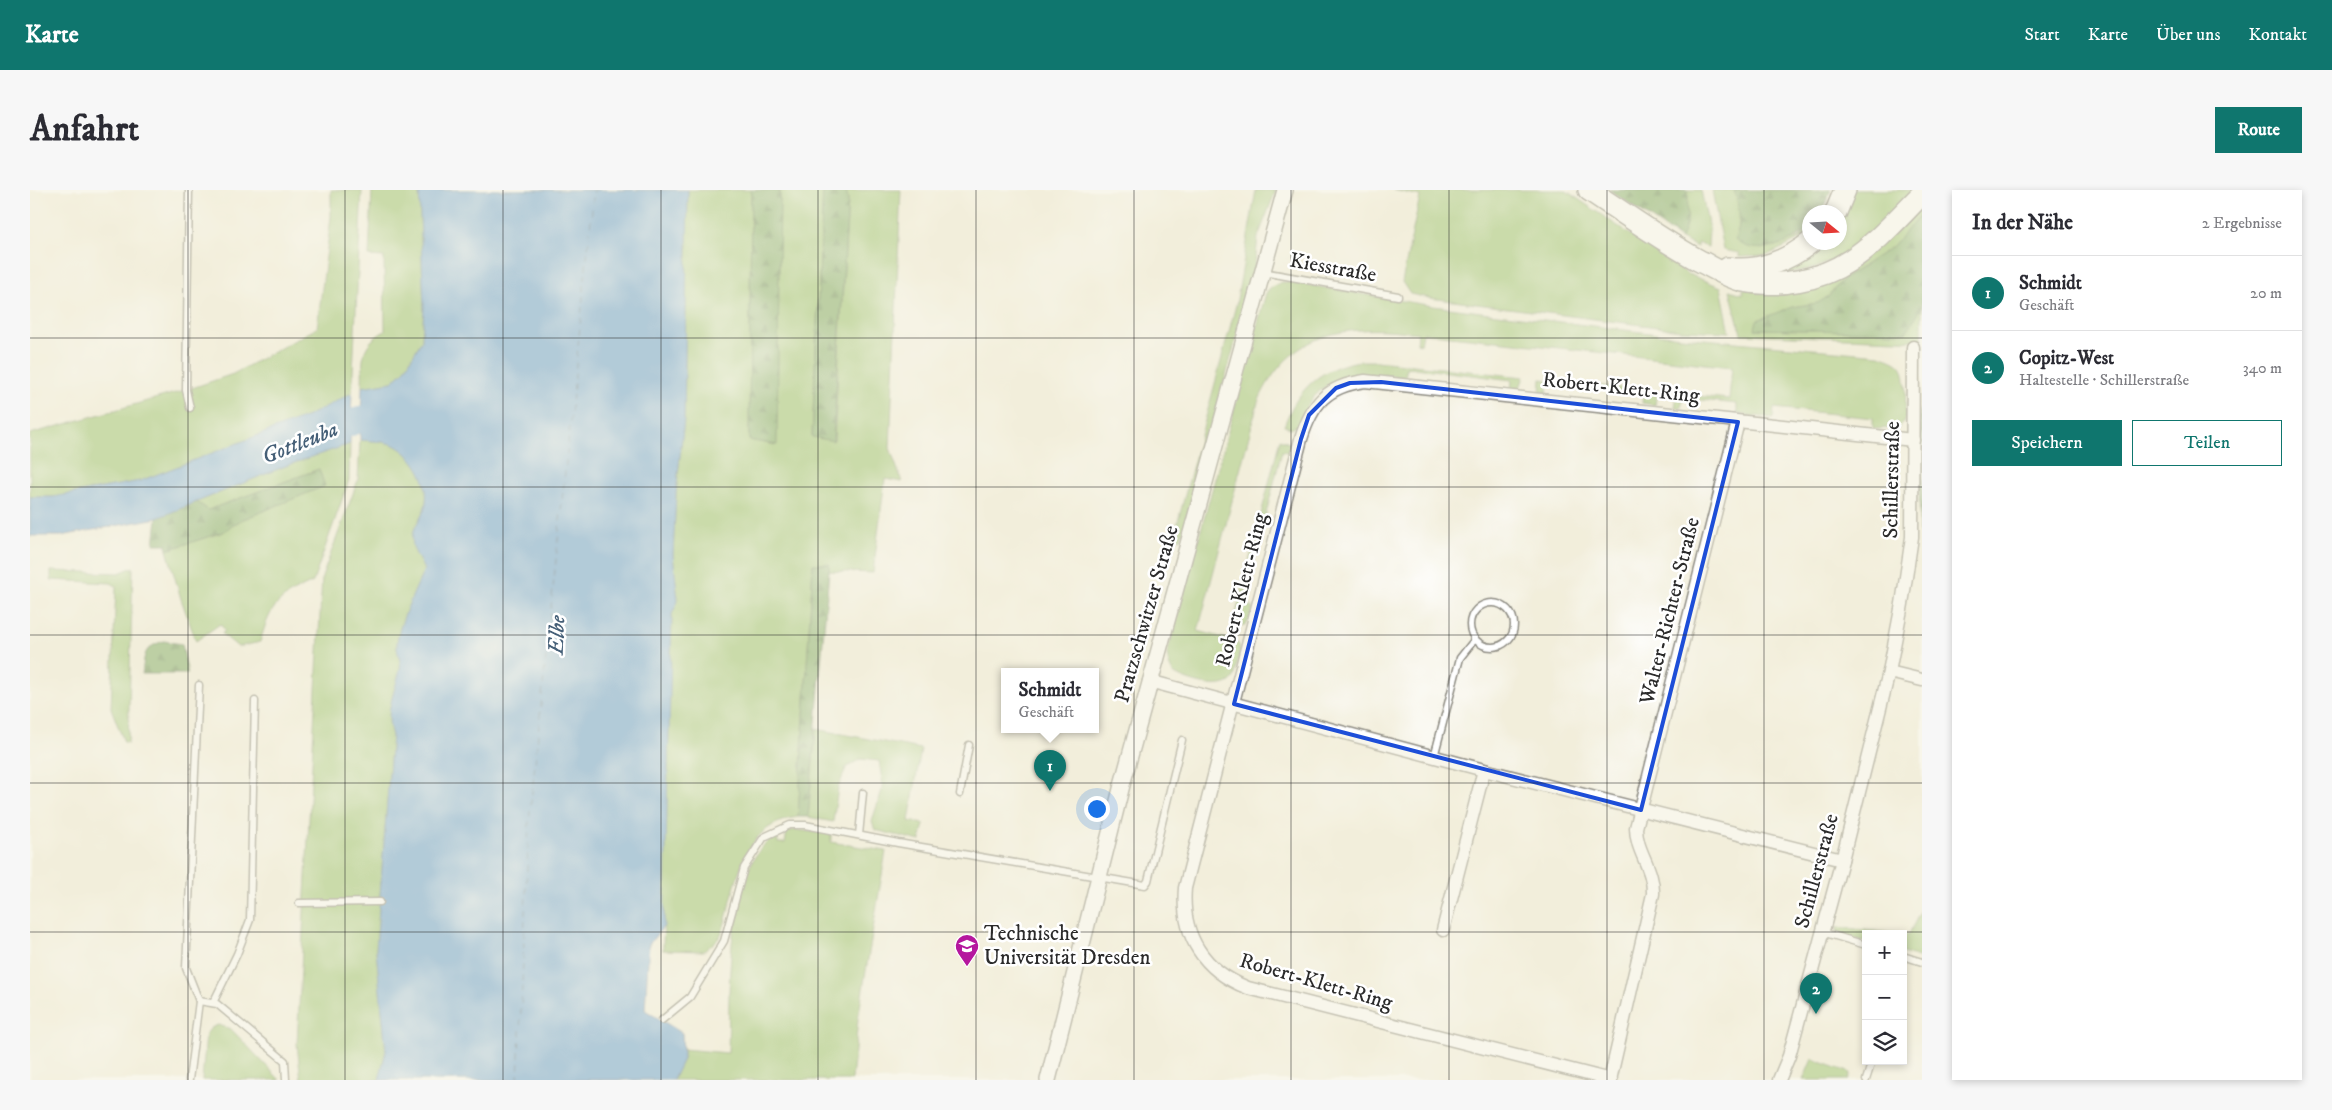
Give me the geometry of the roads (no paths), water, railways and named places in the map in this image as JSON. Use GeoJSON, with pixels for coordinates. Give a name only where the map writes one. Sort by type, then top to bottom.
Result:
{"type":"FeatureCollection","features":[{"type":"Feature","properties":{"kind":"highway"},"geometry":{"type":"LineString","coordinates":[[1589,190],[1666,242],[1697,259],[1762,283],[1806,279],[1835,269],[1864,250],[1922,194]]}},
{"type":"Feature","properties":{"kind":"highway"},"geometry":{"type":"LineString","coordinates":[[1839,205],[1845,190]]}},
{"type":"Feature","properties":{"kind":"highway"},"geometry":{"type":"LineString","coordinates":[[1741,275],[1787,258],[1802,248]]}},
{"type":"Feature","properties":{"kind":"street","name":"Pratzschwitzer Straße"},"geometry":{"type":"LineString","coordinates":[[1048,1080],[1098,876],[1149,681],[1285,190]]}},
{"type":"Feature","properties":{"kind":"street","name":"Schillerstraße"},"geometry":{"type":"LineString","coordinates":[[1779,1080],[1789,1056],[1842,860],[1889,672],[1902,604],[1912,537],[1912,347]]}},
{"type":"Feature","properties":{"kind":"street","name":"Robert-Klett-Ring"},"geometry":{"type":"LineString","coordinates":[[1611,1080],[1248,988],[1232,981],[1209,964],[1191,935],[1184,902],[1185,888],[1301,439],[1309,416],[1321,400],[1336,388],[1350,383],[1381,382],[1913,440]]}},
{"type":"Feature","properties":{"kind":"street","name":"Walter-Richter-Straße"},"geometry":{"type":"LineString","coordinates":[[1611,1080],[1653,894],[1652,873],[1636,836],[1641,810],[1738,422]]}},
{"type":"Feature","properties":{"kind":"street"},"geometry":{"type":"LineString","coordinates":[[1889,672],[1922,680]]}},
{"type":"Feature","properties":{"kind":"street"},"geometry":{"type":"LineString","coordinates":[[1149,681],[1484,770],[1842,860]]}},
{"type":"Feature","properties":{"kind":"street"},"geometry":{"type":"LineString","coordinates":[[1443,930],[1484,770]]}},
{"type":"Feature","properties":{"kind":"lane"},"geometry":{"type":"LineString","coordinates":[[189,190],[186,390],[190,408]]}},
{"type":"Feature","properties":{"kind":"lane","name":"Kiesstraße"},"geometry":{"type":"LineString","coordinates":[[1263,272],[1398,296]]}},
{"type":"Feature","properties":{"kind":"lane"},"geometry":{"type":"LineString","coordinates":[[1496,603],[1508,609],[1512,615],[1514,627],[1509,639],[1499,646],[1486,646],[1475,639],[1470,627],[1473,614],[1477,608],[1483,604],[1496,603]]}},
{"type":"Feature","properties":{"kind":"lane"},"geometry":{"type":"LineString","coordinates":[[1434,757],[1460,658],[1475,639]]}},
{"type":"Feature","properties":{"kind":"lane"},"geometry":{"type":"LineString","coordinates":[[189,1080],[199,1001],[186,968],[199,685]]}},
{"type":"Feature","properties":{"kind":"lane"},"geometry":{"type":"LineString","coordinates":[[213,1003],[237,954],[250,920],[255,701]]}},
{"type":"Feature","properties":{"kind":"lane"},"geometry":{"type":"LineString","coordinates":[[662,1020],[690,997],[724,941],[744,868],[764,837],[790,825],[825,827],[898,843],[1145,885],[1148,882],[1182,740]]}},
{"type":"Feature","properties":{"kind":"lane"},"geometry":{"type":"LineString","coordinates":[[960,794],[968,745]]}},
{"type":"Feature","properties":{"kind":"lane"},"geometry":{"type":"LineString","coordinates":[[859,835],[863,793]]}},
{"type":"Feature","properties":{"kind":"lane"},"geometry":{"type":"LineString","coordinates":[[299,903],[380,902]]}},
{"type":"Feature","properties":{"kind":"lane"},"geometry":{"type":"LineString","coordinates":[[1821,932],[1862,944]]}},
{"type":"Feature","properties":{"kind":"lane"},"geometry":{"type":"LineString","coordinates":[[1907,959],[1922,962]]}},
{"type":"Feature","properties":{"kind":"lane"},"geometry":{"type":"LineString","coordinates":[[199,1001],[217,1004],[285,1061],[286,1080]]}},
{"type":"Feature","properties":{"kind":"lane"},"geometry":{"type":"LineString","coordinates":[[1866,1080],[1871,1065]]}},
{"type":"Feature","properties":{"kind":"water","name":"Elbe"},"geometry":{"type":"Polygon","coordinates":[[[419,190],[688,190],[684,419],[676,493],[673,555],[678,601],[672,614],[664,926],[649,944],[645,1010],[682,1033],[683,1059],[673,1080],[379,1080],[386,1051],[376,950],[392,735],[389,718],[400,666],[397,646],[400,628],[424,570],[412,540],[424,510],[426,491],[421,473],[416,464],[402,450],[386,443],[360,440],[362,387],[392,382],[404,371],[422,340],[424,307],[419,190]]]}},
{"type":"Feature","properties":{"kind":"water"},"geometry":{"type":"Polygon","coordinates":[[[352,393],[350,444],[288,465],[157,518],[61,536],[30,536],[30,497],[53,497],[140,481],[308,416],[352,393]]]}},
{"type":"Feature","properties":{"kind":"waterway","name":"Gottleuba"},"geometry":{"type":"LineString","coordinates":[[318,436],[361,419],[394,411]]}},
{"type":"Feature","properties":{"kind":"place","name":"Schmidt"},"geometry":{"type":"Point","coordinates":[1050,791]}},
{"type":"Feature","properties":{"kind":"place","name":"Technische Universität Dresden"},"geometry":{"type":"Point","coordinates":[967,967]}},
{"type":"Feature","properties":{"kind":"place","name":"Copitz-West"},"geometry":{"type":"Point","coordinates":[1816,1014]}}]}
